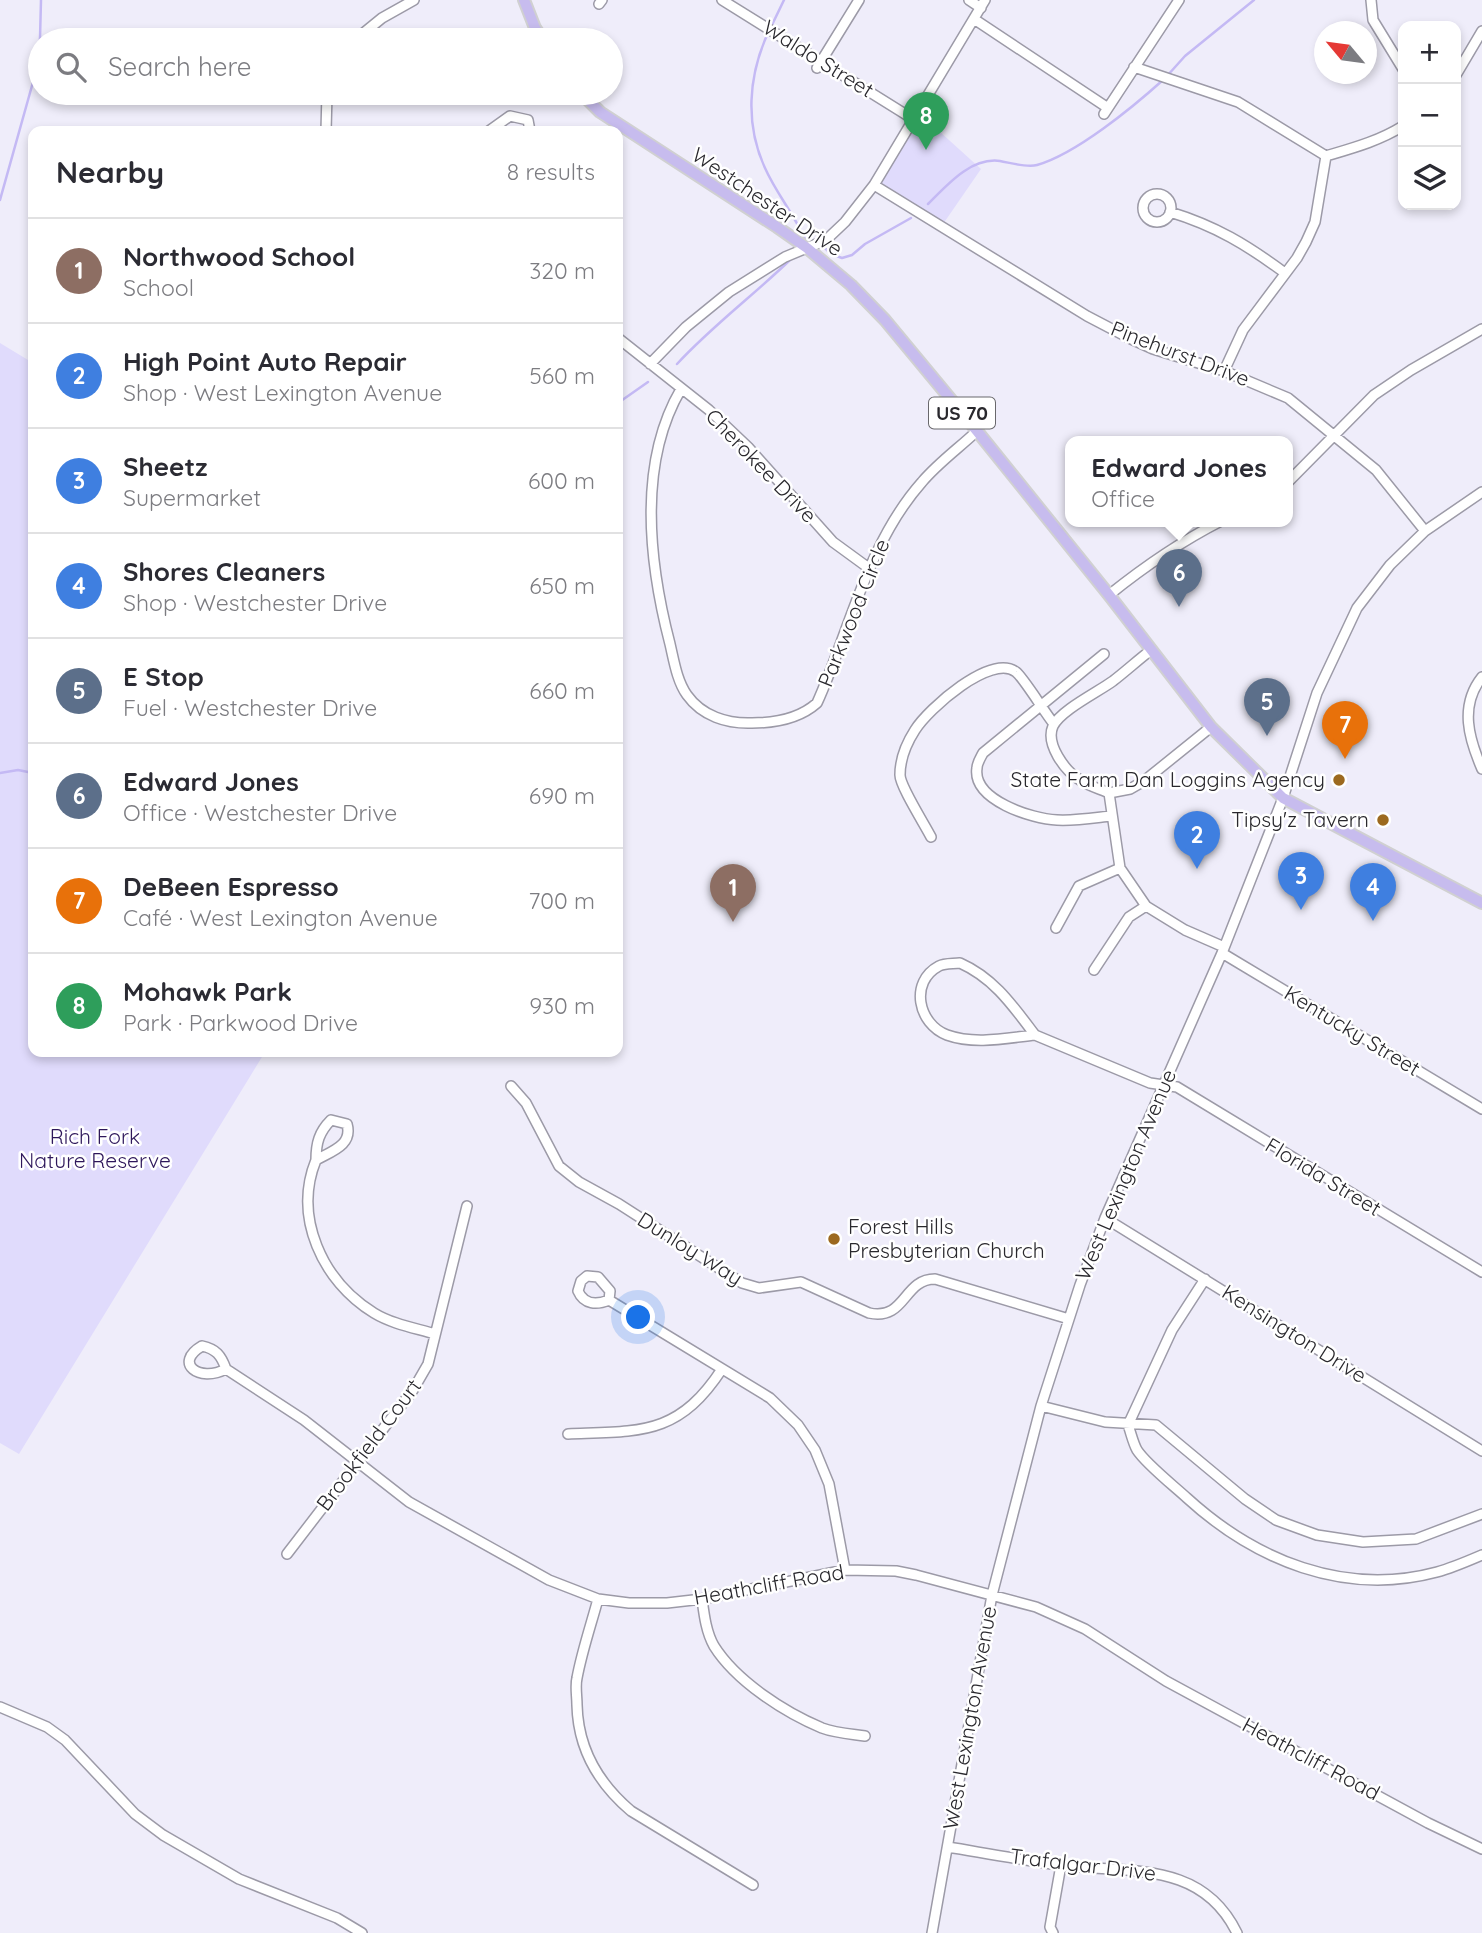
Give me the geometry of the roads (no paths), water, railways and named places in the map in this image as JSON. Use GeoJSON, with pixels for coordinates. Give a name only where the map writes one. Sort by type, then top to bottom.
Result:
{"type":"FeatureCollection","features":[{"type":"Feature","properties":{"kind":"main road"},"geometry":{"type":"LineString","coordinates":[[524,0],[535,28]]}},
{"type":"Feature","properties":{"kind":"main road","name":"Westchester Drive"},"geometry":{"type":"LineString","coordinates":[[593,105],[621,126]]}},
{"type":"Feature","properties":{"kind":"main road","name":"Westchester Drive"},"geometry":{"type":"LineString","coordinates":[[623,127],[807,248],[851,285],[885,320],[977,431],[1211,727],[1283,798],[1482,903]]}},
{"type":"Feature","properties":{"kind":"street"},"geometry":{"type":"LineString","coordinates":[[370,28],[414,0]]}},
{"type":"Feature","properties":{"kind":"street","name":"Waldo Street"},"geometry":{"type":"LineString","coordinates":[[722,0],[820,64],[913,119]]}},
{"type":"Feature","properties":{"kind":"street"},"geometry":{"type":"LineString","coordinates":[[820,64],[859,0]]}},
{"type":"Feature","properties":{"kind":"street"},"geometry":{"type":"LineString","coordinates":[[650,364],[686,327],[729,292],[767,267],[826,240],[859,206],[983,4],[969,0]]}},
{"type":"Feature","properties":{"kind":"street"},"geometry":{"type":"LineString","coordinates":[[974,19],[1106,111],[1179,0]]}},
{"type":"Feature","properties":{"kind":"street"},"geometry":{"type":"LineString","coordinates":[[1371,0],[1373,20],[1398,61]]}},
{"type":"Feature","properties":{"kind":"street"},"geometry":{"type":"LineString","coordinates":[[1461,67],[1482,31]]}},
{"type":"Feature","properties":{"kind":"street"},"geometry":{"type":"LineString","coordinates":[[1134,67],[1238,102],[1326,156],[1387,136],[1398,129]]}},
{"type":"Feature","properties":{"kind":"street"},"geometry":{"type":"LineString","coordinates":[[326,126],[327,105]]}},
{"type":"Feature","properties":{"kind":"street"},"geometry":{"type":"LineString","coordinates":[[496,126],[510,116],[524,119],[529,126]]}},
{"type":"Feature","properties":{"kind":"street"},"geometry":{"type":"LineString","coordinates":[[1224,371],[1243,330],[1297,258],[1315,222],[1326,156]]}},
{"type":"Feature","properties":{"kind":"street","name":"Pinehurst Drive"},"geometry":{"type":"LineString","coordinates":[[873,186],[1076,309],[1131,339],[1153,349],[1224,371],[1288,398],[1376,470],[1425,531]]}},
{"type":"Feature","properties":{"kind":"street"},"geometry":{"type":"LineString","coordinates":[[1170,212],[1235,238],[1285,273]]}},
{"type":"Feature","properties":{"kind":"street"},"geometry":{"type":"LineString","coordinates":[[1293,476],[1374,395],[1393,381],[1482,330]]}},
{"type":"Feature","properties":{"kind":"street","name":"Cherokee Drive"},"geometry":{"type":"LineString","coordinates":[[623,342],[748,447],[834,542],[870,569]]}},
{"type":"Feature","properties":{"kind":"street","name":"Parkwood Circle"},"geometry":{"type":"LineString","coordinates":[[681,389],[663,424],[654,461],[652,488],[657,578],[668,639],[680,682],[695,705],[723,721],[742,724],[773,723],[806,713],[817,703],[888,530],[920,483],[977,431]]}},
{"type":"Feature","properties":{"kind":"street","name":"West Lexington Avenue"},"geometry":{"type":"LineString","coordinates":[[932,1933],[992,1595],[1041,1406],[1105,1218],[1223,950],[1283,798],[1317,693],[1357,608],[1390,565],[1425,531],[1482,492]]}},
{"type":"Feature","properties":{"kind":"street"},"geometry":{"type":"LineString","coordinates":[[1109,595],[1153,559],[1209,527]]}},
{"type":"Feature","properties":{"kind":"street"},"geometry":{"type":"LineString","coordinates":[[1151,650],[1054,724],[1051,734],[1055,751],[1063,764],[1078,779],[1109,793],[1130,789],[1144,781],[1211,727]]}},
{"type":"Feature","properties":{"kind":"street"},"geometry":{"type":"LineString","coordinates":[[1104,654],[983,753],[976,769],[983,789],[1002,804],[1035,817],[1070,821],[1111,816]]}},
{"type":"Feature","properties":{"kind":"street"},"geometry":{"type":"LineString","coordinates":[[931,837],[900,778],[903,752],[916,728],[937,704],[981,674],[1004,667],[1017,672],[1054,724]]}},
{"type":"Feature","properties":{"kind":"street"},"geometry":{"type":"LineString","coordinates":[[1482,677],[1471,696],[1467,718],[1469,735],[1482,769]]}},
{"type":"Feature","properties":{"kind":"street"},"geometry":{"type":"LineString","coordinates":[[1094,970],[1129,917],[1146,906],[1120,868],[1109,793]]}},
{"type":"Feature","properties":{"kind":"street"},"geometry":{"type":"LineString","coordinates":[[1056,928],[1079,886],[1120,868]]}},
{"type":"Feature","properties":{"kind":"street","name":"Kentucky Street"},"geometry":{"type":"LineString","coordinates":[[1146,906],[1223,950],[1482,1109]]}},
{"type":"Feature","properties":{"kind":"street"},"geometry":{"type":"LineString","coordinates":[[941,964],[960,964],[979,971],[1002,993],[1035,1035],[978,1040],[944,1033],[927,1020],[920,1005],[920,991],[927,975],[941,964]]}},
{"type":"Feature","properties":{"kind":"street","name":"Florida Street"},"geometry":{"type":"LineString","coordinates":[[1035,1035],[1150,1083],[1177,1087],[1482,1272]]}},
{"type":"Feature","properties":{"kind":"street","name":"Dunloy Way"},"geometry":{"type":"LineString","coordinates":[[511,1086],[526,1103],[559,1166],[567,1174],[742,1283],[759,1288],[801,1282],[869,1313],[881,1314],[900,1305],[920,1282],[935,1279],[1069,1319]]}},
{"type":"Feature","properties":{"kind":"street"},"geometry":{"type":"LineString","coordinates":[[316,1160],[342,1146],[349,1133],[347,1124],[331,1120],[325,1125],[316,1144],[316,1160],[307,1188],[307,1211],[315,1243],[328,1269],[348,1294],[376,1314],[435,1334]]}},
{"type":"Feature","properties":{"kind":"street","name":"Brookfield Court"},"geometry":{"type":"LineString","coordinates":[[287,1554],[414,1390],[428,1364],[467,1206]]}},
{"type":"Feature","properties":{"kind":"street","name":"Kensington Drive"},"geometry":{"type":"LineString","coordinates":[[1105,1218],[1482,1451]]}},
{"type":"Feature","properties":{"kind":"street"},"geometry":{"type":"LineString","coordinates":[[1205,1279],[1172,1330],[1128,1425],[1137,1451],[1203,1513],[1260,1552],[1296,1566],[1336,1576],[1402,1578],[1437,1572],[1482,1555]]}},
{"type":"Feature","properties":{"kind":"street"},"geometry":{"type":"LineString","coordinates":[[609,1300],[770,1398],[798,1425],[814,1450],[829,1484],[845,1570]]}},
{"type":"Feature","properties":{"kind":"street","name":"Heathcliff Road"},"geometry":{"type":"LineString","coordinates":[[226,1369],[304,1420],[409,1502],[549,1580],[598,1599],[665,1604],[845,1570],[896,1571],[1037,1607],[1085,1629],[1176,1686],[1428,1823],[1482,1849]]}},
{"type":"Feature","properties":{"kind":"street"},"geometry":{"type":"LineString","coordinates":[[568,1434],[621,1433],[650,1429],[688,1408],[707,1392],[722,1369]]}},
{"type":"Feature","properties":{"kind":"street"},"geometry":{"type":"LineString","coordinates":[[1041,1406],[1105,1422],[1156,1425],[1245,1499],[1276,1520],[1317,1535],[1363,1542],[1416,1539],[1482,1514]]}},
{"type":"Feature","properties":{"kind":"street"},"geometry":{"type":"LineString","coordinates":[[598,1599],[576,1681],[581,1743],[596,1774],[613,1796],[631,1811],[752,1885]]}},
{"type":"Feature","properties":{"kind":"street"},"geometry":{"type":"LineString","coordinates":[[702,1599],[714,1645],[743,1680],[780,1705],[823,1728],[865,1736]]}},
{"type":"Feature","properties":{"kind":"street"},"geometry":{"type":"LineString","coordinates":[[0,1707],[47,1727],[65,1740],[135,1814],[163,1835],[239,1879],[337,1918],[362,1933]]}},
{"type":"Feature","properties":{"kind":"street","name":"Trafalgar Drive"},"geometry":{"type":"LineString","coordinates":[[947,1847],[1060,1865],[1159,1873],[1184,1881],[1207,1894],[1228,1915],[1237,1933]]}},
{"type":"Feature","properties":{"kind":"street"},"geometry":{"type":"LineString","coordinates":[[1049,1931],[1060,1865]]}},
{"type":"Feature","properties":{"kind":"waterway"},"geometry":{"type":"LineString","coordinates":[[40,28],[41,0]]}},
{"type":"Feature","properties":{"kind":"waterway"},"geometry":{"type":"LineString","coordinates":[[771,27],[784,0]]}},
{"type":"Feature","properties":{"kind":"waterway"},"geometry":{"type":"LineString","coordinates":[[1167,76],[1185,56],[1254,0]]}},
{"type":"Feature","properties":{"kind":"waterway"},"geometry":{"type":"LineString","coordinates":[[768,33],[761,49],[753,83],[754,135],[769,177],[805,239]]}},
{"type":"Feature","properties":{"kind":"waterway"},"geometry":{"type":"LineString","coordinates":[[928,204],[960,174],[979,163],[1000,161],[1033,166],[1069,151],[1120,116],[1163,80]]}},
{"type":"Feature","properties":{"kind":"waterway"},"geometry":{"type":"LineString","coordinates":[[0,200],[28,100]]}},
{"type":"Feature","properties":{"kind":"waterway"},"geometry":{"type":"LineString","coordinates":[[821,244],[831,254],[842,258],[852,255],[865,244],[911,218]]}},
{"type":"Feature","properties":{"kind":"waterway"},"geometry":{"type":"LineString","coordinates":[[677,364],[791,259]]}},
{"type":"Feature","properties":{"kind":"waterway"},"geometry":{"type":"LineString","coordinates":[[623,400],[648,382]]}},
{"type":"Feature","properties":{"kind":"waterway"},"geometry":{"type":"LineString","coordinates":[[0,773],[18,770],[28,772]]}},
{"type":"Feature","properties":{"kind":"place","name":"Mohawk Park"},"geometry":{"type":"Point","coordinates":[926,150]}},
{"type":"Feature","properties":{"kind":"place","name":"Edward Jones"},"geometry":{"type":"Point","coordinates":[1179,607]}},
{"type":"Feature","properties":{"kind":"place","name":"E Stop"},"geometry":{"type":"Point","coordinates":[1267,736]}},
{"type":"Feature","properties":{"kind":"place","name":"DeBeen Espresso"},"geometry":{"type":"Point","coordinates":[1345,759]}},
{"type":"Feature","properties":{"kind":"place","name":"State Farm Dan Loggins Agency"},"geometry":{"type":"Point","coordinates":[1339,780]}},
{"type":"Feature","properties":{"kind":"place","name":"Tipsy'z Tavern"},"geometry":{"type":"Point","coordinates":[1383,820]}},
{"type":"Feature","properties":{"kind":"place","name":"High Point Auto Repair"},"geometry":{"type":"Point","coordinates":[1197,869]}},
{"type":"Feature","properties":{"kind":"place","name":"Sheetz"},"geometry":{"type":"Point","coordinates":[1301,910]}},
{"type":"Feature","properties":{"kind":"place","name":"Shores Cleaners"},"geometry":{"type":"Point","coordinates":[1373,921]}},
{"type":"Feature","properties":{"kind":"place","name":"Northwood School"},"geometry":{"type":"Point","coordinates":[733,922]}},
{"type":"Feature","properties":{"kind":"place","name":"Forest Hills Presbyterian Church"},"geometry":{"type":"Point","coordinates":[834,1239]}},
{"type":"Feature","properties":{"kind":"park label","name":"Rich Fork Nature Reserve"},"geometry":{"type":"Point","coordinates":[95,1149]}}]}
